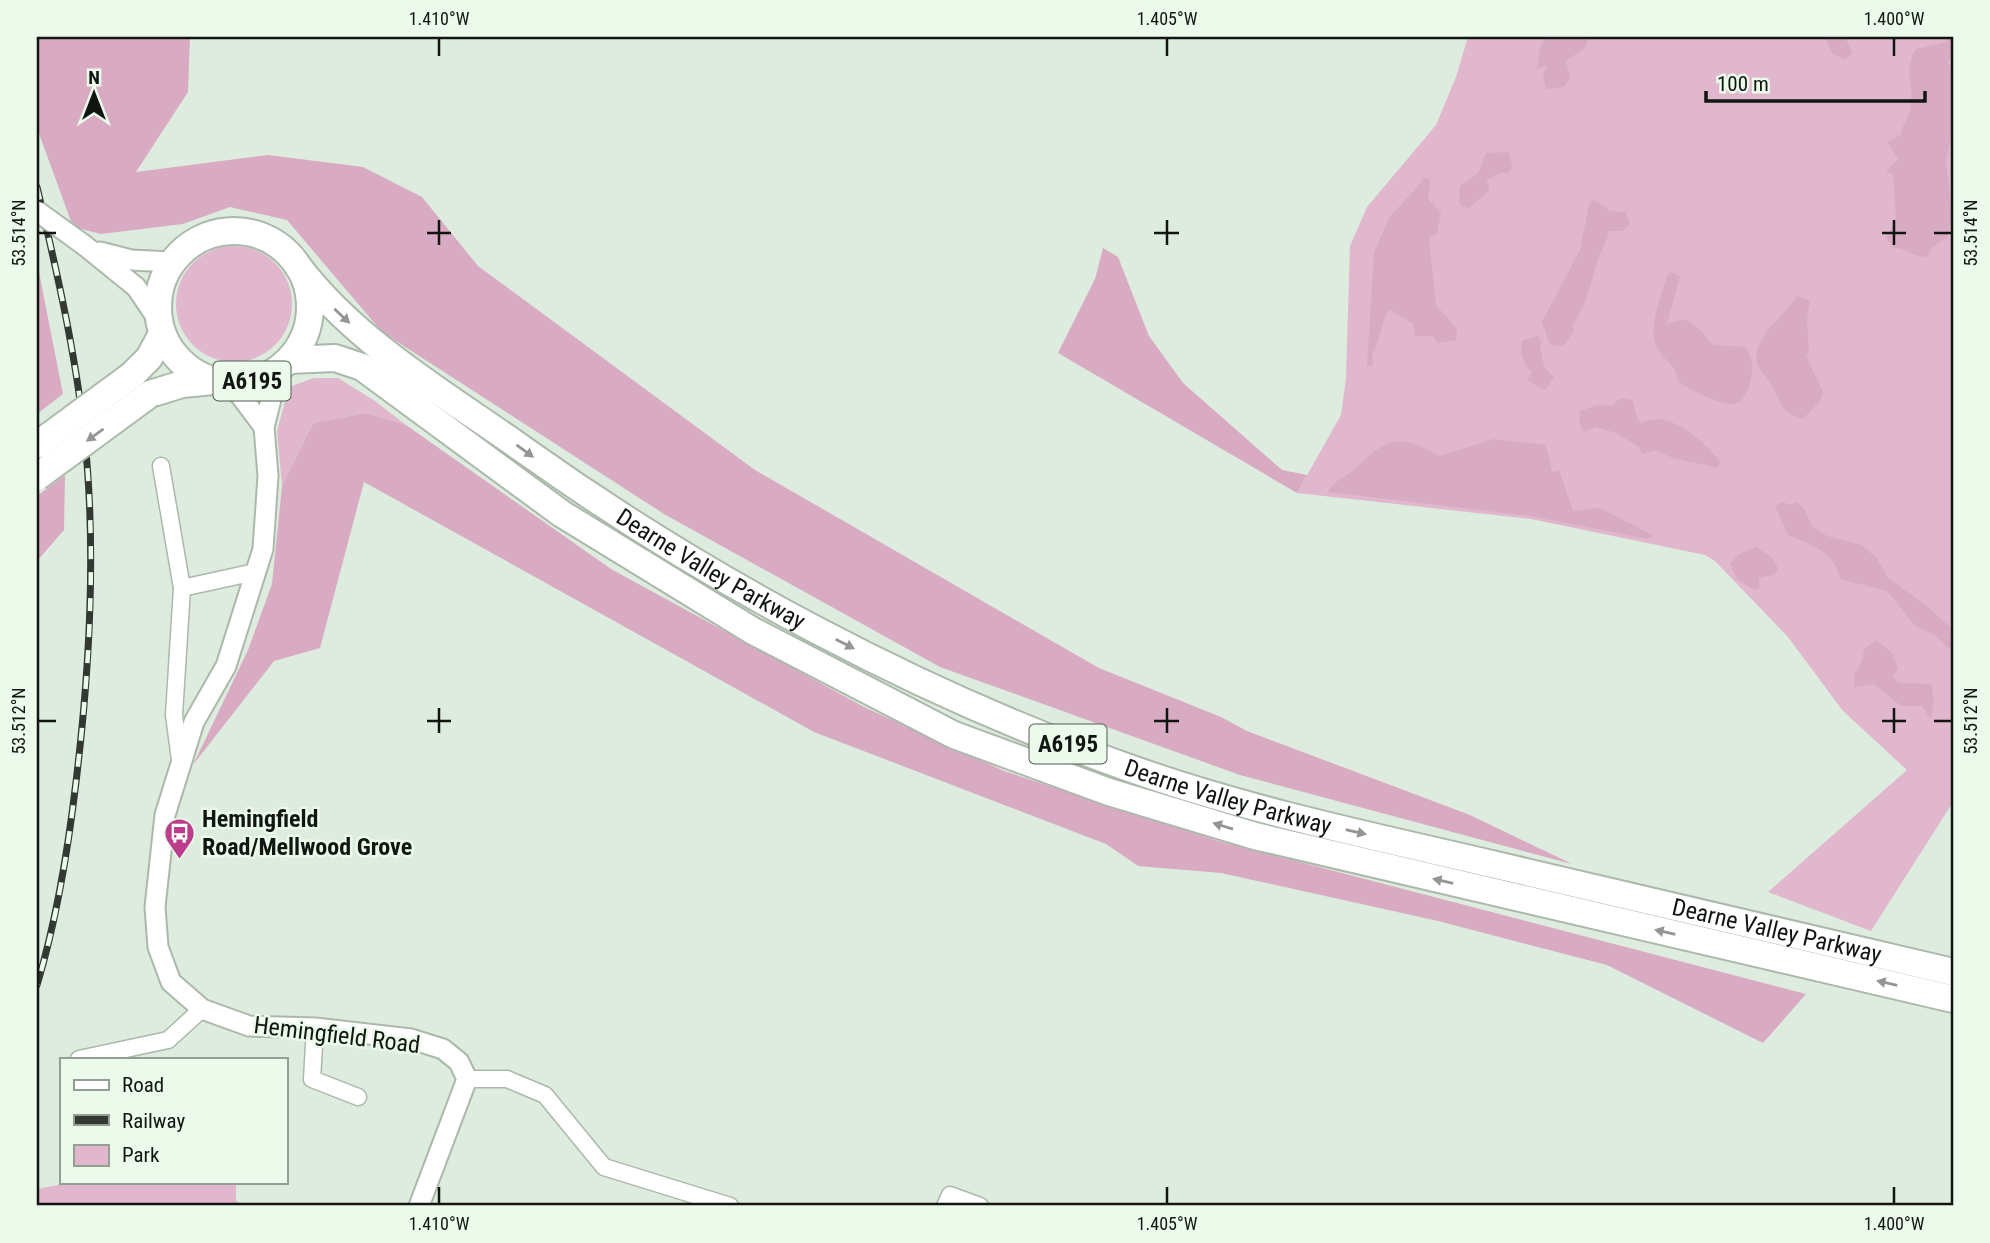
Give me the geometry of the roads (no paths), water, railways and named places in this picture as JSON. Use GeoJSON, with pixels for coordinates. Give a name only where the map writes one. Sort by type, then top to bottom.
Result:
{"type":"FeatureCollection","features":[{"type":"Feature","properties":{"kind":"highway","name":"A6195"},"geometry":{"type":"LineString","coordinates":[[37,445],[132,375],[149,358],[161,327],[160,290],[172,262],[198,240],[234,231],[270,240],[297,265],[310,297],[310,314],[299,347],[284,364],[253,381],[182,384],[150,394],[37,477]]}},
{"type":"Feature","properties":{"kind":"highway","name":"Dearne Valley Parkway"},"geometry":{"type":"LineString","coordinates":[[297,265],[316,290],[367,338],[582,492],[782,611],[954,699],[1133,769],[1288,817],[1953,972]]}},
{"type":"Feature","properties":{"kind":"highway","name":"A6195"},"geometry":{"type":"LineString","coordinates":[[161,327],[183,364],[220,382]]}},
{"type":"Feature","properties":{"kind":"highway","name":"Dearne Valley Parkway"},"geometry":{"type":"LineString","coordinates":[[284,364],[335,358],[362,367],[562,514],[753,631],[954,735],[1109,792],[1255,836],[1953,999]]}},
{"type":"Feature","properties":{"kind":"street"},"geometry":{"type":"LineString","coordinates":[[37,211],[86,247],[144,296],[161,327]]}},
{"type":"Feature","properties":{"kind":"street"},"geometry":{"type":"LineString","coordinates":[[86,247],[131,260],[172,262]]}},
{"type":"Feature","properties":{"kind":"street","name":"Hemingfield Road"},"geometry":{"type":"LineString","coordinates":[[284,364],[264,427],[268,476],[263,549],[226,666],[194,722],[165,815],[155,907],[158,947],[171,982],[202,1009],[249,1026],[315,1027],[411,1039],[443,1049],[459,1062],[467,1080]]}},
{"type":"Feature","properties":{"kind":"street"},"geometry":{"type":"LineString","coordinates":[[220,382],[240,395],[264,427]]}},
{"type":"Feature","properties":{"kind":"street","name":"Hemingfield Road"},"geometry":{"type":"LineString","coordinates":[[161,466],[182,589],[174,715],[180,760]]}},
{"type":"Feature","properties":{"kind":"street"},"geometry":{"type":"LineString","coordinates":[[182,589],[255,572]]}},
{"type":"Feature","properties":{"kind":"street"},"geometry":{"type":"LineString","coordinates":[[84,1058],[168,1040],[202,1009]]}},
{"type":"Feature","properties":{"kind":"street"},"geometry":{"type":"LineString","coordinates":[[315,1027],[312,1079],[358,1097]]}},
{"type":"Feature","properties":{"kind":"street"},"geometry":{"type":"LineString","coordinates":[[419,1206],[467,1080],[507,1080],[545,1095],[604,1167],[730,1206]]}},
{"type":"Feature","properties":{"kind":"street"},"geometry":{"type":"LineString","coordinates":[[945,1206],[950,1195],[980,1206]]}},
{"type":"Feature","properties":{"kind":"railway"},"geometry":{"type":"LineString","coordinates":[[37,187],[76,371],[88,476],[91,563],[85,695],[73,808],[56,910],[37,985]]}},
{"type":"Feature","properties":{"kind":"place","name":"Hemingfield Road/Mellwood Grove"},"geometry":{"type":"Point","coordinates":[179,860]}}]}
